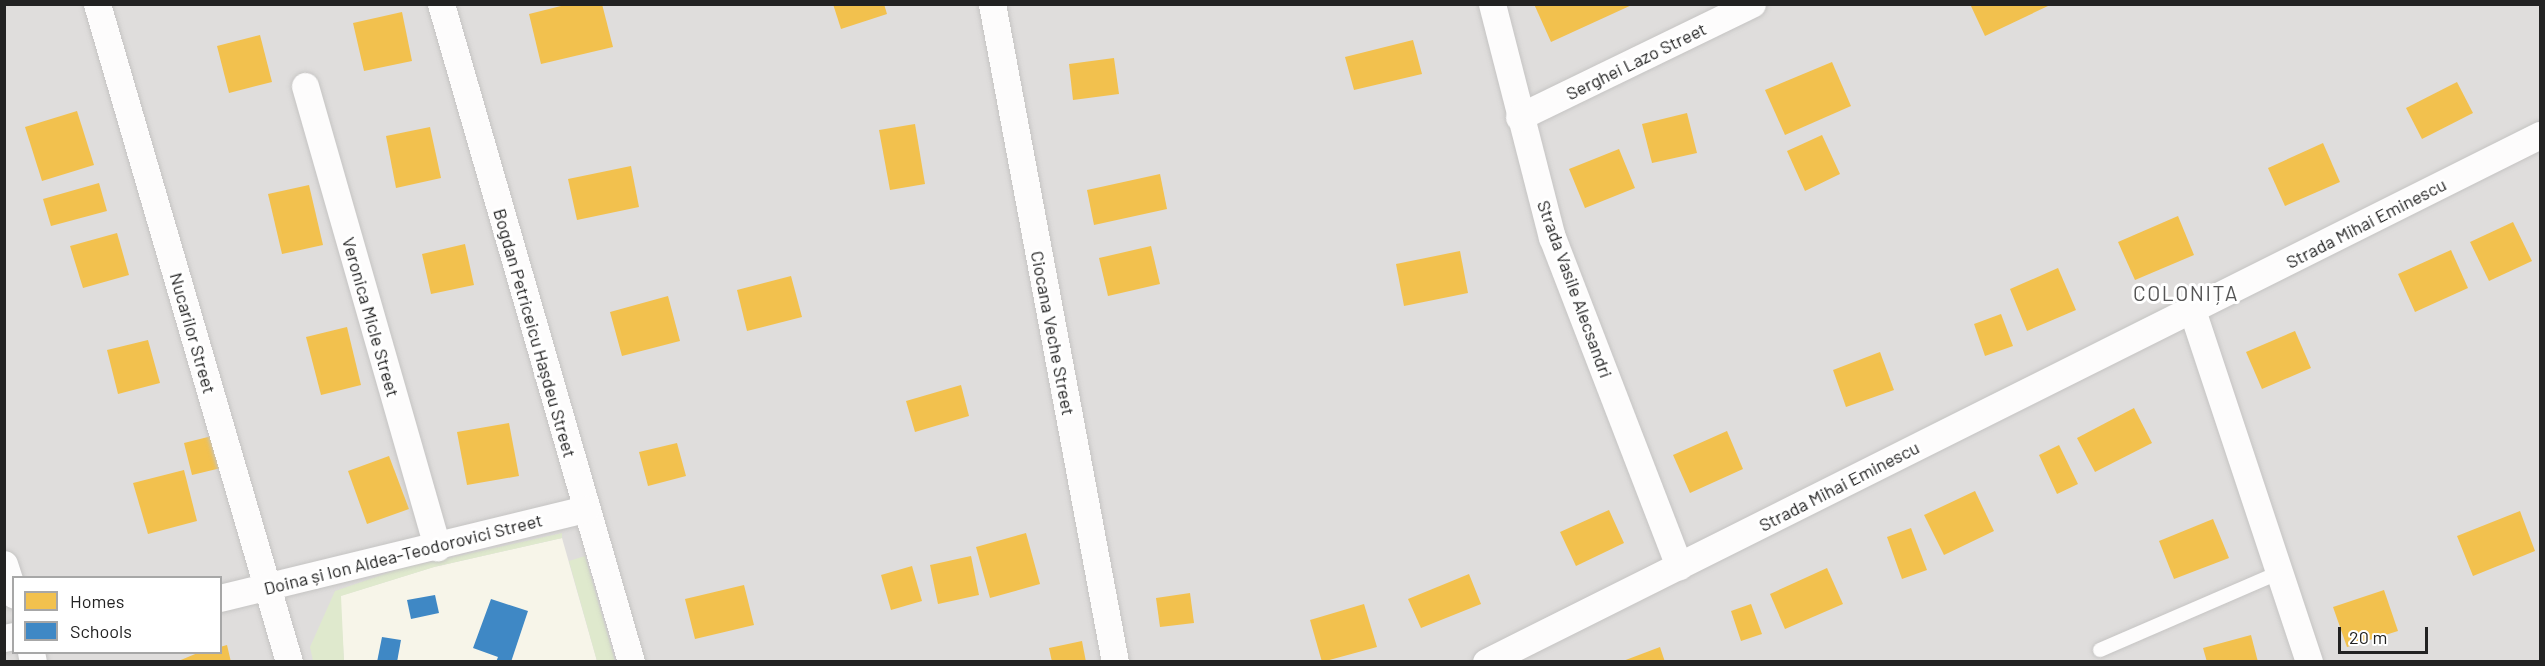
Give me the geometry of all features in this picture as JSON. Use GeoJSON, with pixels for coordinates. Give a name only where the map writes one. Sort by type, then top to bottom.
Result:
{"type":"FeatureCollection","features":[{"type":"Feature","properties":{"kind":"street","name":"Nucarilor Street"},"geometry":{"type":"LineString","coordinates":[[98,4],[289,662]]}},
{"type":"Feature","properties":{"kind":"street","name":"Bogdan Petriceicu Hașdeu Street"},"geometry":{"type":"LineString","coordinates":[[441,4],[631,662]]}},
{"type":"Feature","properties":{"kind":"street","name":"Ciocana Veche Street"},"geometry":{"type":"LineString","coordinates":[[992,4],[1115,662]]}},
{"type":"Feature","properties":{"kind":"street","name":"Strada Vasile Alecsandri"},"geometry":{"type":"LineString","coordinates":[[1492,4],[1519,117],[1552,237],[1679,566]]}},
{"type":"Feature","properties":{"kind":"street","name":"Serghei Lazo Street"},"geometry":{"type":"LineString","coordinates":[[1519,117],[1752,4]]}},
{"type":"Feature","properties":{"kind":"street","name":"Veronica Micle Street"},"geometry":{"type":"LineString","coordinates":[[305,86],[437,547]]}},
{"type":"Feature","properties":{"kind":"street","name":"Strada Mihai Eminescu"},"geometry":{"type":"LineString","coordinates":[[1486,662],[2541,135]]}},
{"type":"Feature","properties":{"kind":"street"},"geometry":{"type":"LineString","coordinates":[[2192,310],[2309,662]]}},
{"type":"Feature","properties":{"kind":"street","name":"Doina și Ion Aldea-Teodorovici Street"},"geometry":{"type":"LineString","coordinates":[[222,598],[268,589],[585,509]]}},
{"type":"Feature","properties":{"kind":"street"},"geometry":{"type":"LineString","coordinates":[[4,564],[12,588]]}},
{"type":"Feature","properties":{"kind":"lane"},"geometry":{"type":"LineString","coordinates":[[2100,650],[2280,572]]}},
{"type":"Feature","properties":{"kind":"shaded area"},"geometry":{"type":"Polygon","coordinates":[[[4,5],[2540,5],[2540,661],[5,661],[4,5]]]}},
{"type":"Feature","properties":{"kind":"shaded area"},"geometry":{"type":"Polygon","coordinates":[[[562,538],[597,661],[344,661],[340,596],[434,567],[562,538]]]}},
{"type":"Feature","properties":{"kind":"green space"},"geometry":{"type":"Polygon","coordinates":[[[562,533],[562,538],[434,567],[341,596],[344,661],[313,661],[310,647],[335,591],[399,569],[562,533]]]}},
{"type":"Feature","properties":{"kind":"green space"},"geometry":{"type":"Polygon","coordinates":[[[585,556],[615,661],[597,661],[569,561],[585,556]]]}},
{"type":"Feature","properties":{"kind":"building: Homes"},"geometry":{"type":"Polygon","coordinates":[[[569,4],[602,4],[613,47],[541,64],[529,14],[569,4]]]}},
{"type":"Feature","properties":{"kind":"building: Homes"},"geometry":{"type":"Polygon","coordinates":[[[833,4],[884,4],[887,14],[841,29],[833,4]]]}},
{"type":"Feature","properties":{"kind":"building: Homes"},"geometry":{"type":"Polygon","coordinates":[[[1534,4],[1634,4],[1551,42],[1534,4]]]}},
{"type":"Feature","properties":{"kind":"building: Homes"},"geometry":{"type":"Polygon","coordinates":[[[1970,4],[2047,4],[2048,6],[1985,36],[1970,4]]]}},
{"type":"Feature","properties":{"kind":"building: Homes"},"geometry":{"type":"Polygon","coordinates":[[[402,12],[412,61],[364,71],[353,23],[402,12]]]}},
{"type":"Feature","properties":{"kind":"building: Homes"},"geometry":{"type":"Polygon","coordinates":[[[260,35],[272,82],[229,93],[217,46],[260,35]]]}},
{"type":"Feature","properties":{"kind":"building: Homes"},"geometry":{"type":"Polygon","coordinates":[[[1413,40],[1422,74],[1354,90],[1345,57],[1413,40]]]}},
{"type":"Feature","properties":{"kind":"building: Homes"},"geometry":{"type":"Polygon","coordinates":[[[1114,58],[1119,94],[1073,100],[1069,64],[1114,58]]]}},
{"type":"Feature","properties":{"kind":"building: Homes"},"geometry":{"type":"Polygon","coordinates":[[[1832,62],[1851,106],[1785,135],[1765,90],[1832,62]]]}},
{"type":"Feature","properties":{"kind":"building: Homes"},"geometry":{"type":"Polygon","coordinates":[[[2457,82],[2473,113],[2422,139],[2406,108],[2457,82]]]}},
{"type":"Feature","properties":{"kind":"building: Homes"},"geometry":{"type":"Polygon","coordinates":[[[77,111],[94,165],[42,181],[25,127],[77,111]]]}},
{"type":"Feature","properties":{"kind":"building: Homes"},"geometry":{"type":"Polygon","coordinates":[[[1687,113],[1697,153],[1652,163],[1642,124],[1687,113]]]}},
{"type":"Feature","properties":{"kind":"building: Homes"},"geometry":{"type":"Polygon","coordinates":[[[915,124],[925,184],[890,190],[879,130],[915,124]]]}},
{"type":"Feature","properties":{"kind":"building: Homes"},"geometry":{"type":"Polygon","coordinates":[[[430,127],[441,178],[396,188],[386,136],[430,127]]]}},
{"type":"Feature","properties":{"kind":"building: Homes"},"geometry":{"type":"Polygon","coordinates":[[[1822,135],[1840,174],[1805,191],[1787,151],[1822,135]]]}},
{"type":"Feature","properties":{"kind":"building: Homes"},"geometry":{"type":"Polygon","coordinates":[[[2323,143],[2340,182],[2285,206],[2268,168],[2323,143]]]}},
{"type":"Feature","properties":{"kind":"building: Homes"},"geometry":{"type":"Polygon","coordinates":[[[1619,149],[1635,188],[1585,208],[1569,169],[1619,149]]]}},
{"type":"Feature","properties":{"kind":"building: Homes"},"geometry":{"type":"Polygon","coordinates":[[[631,166],[639,207],[577,220],[568,179],[631,166]]]}},
{"type":"Feature","properties":{"kind":"building: Homes"},"geometry":{"type":"Polygon","coordinates":[[[1160,174],[1167,209],[1094,225],[1087,190],[1160,174]]]}},
{"type":"Feature","properties":{"kind":"building: Homes"},"geometry":{"type":"Polygon","coordinates":[[[99,183],[107,211],[51,226],[43,199],[99,183]]]}},
{"type":"Feature","properties":{"kind":"building: Homes"},"geometry":{"type":"Polygon","coordinates":[[[309,185],[323,245],[282,254],[268,194],[309,185]]]}},
{"type":"Feature","properties":{"kind":"building: Homes"},"geometry":{"type":"Polygon","coordinates":[[[2178,216],[2194,255],[2135,280],[2118,242],[2178,216]]]}},
{"type":"Feature","properties":{"kind":"building: Homes"},"geometry":{"type":"Polygon","coordinates":[[[2513,222],[2532,261],[2489,281],[2470,242],[2513,222]]]}},
{"type":"Feature","properties":{"kind":"building: Homes"},"geometry":{"type":"Polygon","coordinates":[[[117,233],[129,275],[83,288],[70,246],[117,233]]]}},
{"type":"Feature","properties":{"kind":"building: Homes"},"geometry":{"type":"Polygon","coordinates":[[[465,244],[474,285],[431,294],[422,254],[465,244]]]}},
{"type":"Feature","properties":{"kind":"building: Homes"},"geometry":{"type":"Polygon","coordinates":[[[1151,246],[1160,284],[1108,296],[1099,258],[1151,246]]]}},
{"type":"Feature","properties":{"kind":"building: Homes"},"geometry":{"type":"Polygon","coordinates":[[[2451,250],[2468,288],[2415,312],[2398,274],[2451,250]]]}},
{"type":"Feature","properties":{"kind":"building: Homes"},"geometry":{"type":"Polygon","coordinates":[[[1460,251],[1468,293],[1404,306],[1396,264],[1460,251]]]}},
{"type":"Feature","properties":{"kind":"building: Homes"},"geometry":{"type":"Polygon","coordinates":[[[2058,268],[2076,310],[2027,331],[2010,289],[2058,268]]]}},
{"type":"Feature","properties":{"kind":"building: Homes"},"geometry":{"type":"Polygon","coordinates":[[[791,276],[802,317],[747,331],[737,290],[791,276]]]}},
{"type":"Feature","properties":{"kind":"building: Homes"},"geometry":{"type":"Polygon","coordinates":[[[668,296],[680,341],[622,356],[610,312],[668,296]]]}},
{"type":"Feature","properties":{"kind":"building: Homes"},"geometry":{"type":"Polygon","coordinates":[[[2001,314],[2013,346],[1985,356],[1974,324],[2001,314]]]}},
{"type":"Feature","properties":{"kind":"building: Homes"},"geometry":{"type":"Polygon","coordinates":[[[347,327],[361,385],[321,395],[306,337],[347,327]]]}},
{"type":"Feature","properties":{"kind":"building: Homes"},"geometry":{"type":"Polygon","coordinates":[[[2295,331],[2311,368],[2262,389],[2246,352],[2295,331]]]}},
{"type":"Feature","properties":{"kind":"building: Homes"},"geometry":{"type":"Polygon","coordinates":[[[148,340],[160,383],[118,394],[107,350],[148,340]]]}},
{"type":"Feature","properties":{"kind":"building: Homes"},"geometry":{"type":"Polygon","coordinates":[[[1880,352],[1894,390],[1846,407],[1833,370],[1880,352]]]}},
{"type":"Feature","properties":{"kind":"building: Homes"},"geometry":{"type":"Polygon","coordinates":[[[961,385],[969,416],[915,432],[906,401],[961,385]]]}},
{"type":"Feature","properties":{"kind":"building: Homes"},"geometry":{"type":"Polygon","coordinates":[[[2134,408],[2152,443],[2095,472],[2077,438],[2134,408]]]}},
{"type":"Feature","properties":{"kind":"building: Homes"},"geometry":{"type":"Polygon","coordinates":[[[509,423],[519,476],[467,485],[457,432],[509,423]]]}},
{"type":"Feature","properties":{"kind":"building: Homes"},"geometry":{"type":"Polygon","coordinates":[[[1727,431],[1743,469],[1690,493],[1673,455],[1727,431]]]}},
{"type":"Feature","properties":{"kind":"building: Homes"},"geometry":{"type":"Polygon","coordinates":[[[212,436],[221,468],[192,475],[184,443],[212,436]]]}},
{"type":"Feature","properties":{"kind":"building: Homes"},"geometry":{"type":"Polygon","coordinates":[[[677,443],[686,476],[648,486],[639,452],[677,443]]]}},
{"type":"Feature","properties":{"kind":"building: Homes"},"geometry":{"type":"Polygon","coordinates":[[[2059,445],[2078,484],[2057,494],[2039,455],[2059,445]]]}},
{"type":"Feature","properties":{"kind":"building: Homes"},"geometry":{"type":"Polygon","coordinates":[[[389,456],[409,509],[367,524],[348,471],[389,456]]]}},
{"type":"Feature","properties":{"kind":"building: Homes"},"geometry":{"type":"Polygon","coordinates":[[[184,470],[197,521],[148,534],[133,483],[184,470]]]}},
{"type":"Feature","properties":{"kind":"building: Homes"},"geometry":{"type":"Polygon","coordinates":[[[1975,491],[1994,531],[1944,555],[1924,515],[1975,491]]]}},
{"type":"Feature","properties":{"kind":"building: Homes"},"geometry":{"type":"Polygon","coordinates":[[[1609,510],[1624,543],[1576,566],[1560,532],[1609,510]]]}},
{"type":"Feature","properties":{"kind":"building: Homes"},"geometry":{"type":"Polygon","coordinates":[[[2520,511],[2535,551],[2473,576],[2457,536],[2520,511]]]}},
{"type":"Feature","properties":{"kind":"building: Homes"},"geometry":{"type":"Polygon","coordinates":[[[2213,519],[2229,558],[2174,579],[2159,541],[2213,519]]]}},
{"type":"Feature","properties":{"kind":"building: Homes"},"geometry":{"type":"Polygon","coordinates":[[[1911,528],[1927,570],[1902,579],[1887,537],[1911,528]]]}},
{"type":"Feature","properties":{"kind":"building: Homes"},"geometry":{"type":"Polygon","coordinates":[[[1026,533],[1040,584],[990,598],[976,547],[1026,533]]]}},
{"type":"Feature","properties":{"kind":"building: Homes"},"geometry":{"type":"Polygon","coordinates":[[[971,556],[979,595],[938,604],[930,565],[971,556]]]}},
{"type":"Feature","properties":{"kind":"building: Homes"},"geometry":{"type":"Polygon","coordinates":[[[912,566],[922,601],[891,610],[881,575],[912,566]]]}},
{"type":"Feature","properties":{"kind":"building: Homes"},"geometry":{"type":"Polygon","coordinates":[[[1827,568],[1843,604],[1785,629],[1770,594],[1827,568]]]}},
{"type":"Feature","properties":{"kind":"building: Homes"},"geometry":{"type":"Polygon","coordinates":[[[1469,574],[1481,604],[1421,628],[1408,599],[1469,574]]]}},
{"type":"Feature","properties":{"kind":"building: Homes"},"geometry":{"type":"Polygon","coordinates":[[[744,585],[754,625],[695,639],[685,599],[744,585]]]}},
{"type":"Feature","properties":{"kind":"building: Homes"},"geometry":{"type":"Polygon","coordinates":[[[2384,590],[2398,631],[2347,647],[2333,607],[2384,590]]]}},
{"type":"Feature","properties":{"kind":"building: Homes"},"geometry":{"type":"Polygon","coordinates":[[[1190,593],[1194,623],[1160,627],[1156,598],[1190,593]]]}},
{"type":"Feature","properties":{"kind":"building: Homes"},"geometry":{"type":"Polygon","coordinates":[[[1364,604],[1377,647],[1322,662],[1310,620],[1364,604]]]}},
{"type":"Feature","properties":{"kind":"building: Homes"},"geometry":{"type":"Polygon","coordinates":[[[1751,604],[1762,634],[1741,641],[1731,611],[1751,604]]]}},
{"type":"Feature","properties":{"kind":"building: Homes"},"geometry":{"type":"Polygon","coordinates":[[[2251,635],[2258,662],[2207,662],[2203,648],[2251,635]]]}},
{"type":"Feature","properties":{"kind":"building: Homes"},"geometry":{"type":"Polygon","coordinates":[[[1082,641],[1086,662],[1052,662],[1049,648],[1082,641]]]}},
{"type":"Feature","properties":{"kind":"building: Homes"},"geometry":{"type":"Polygon","coordinates":[[[227,645],[231,662],[176,662],[195,654],[222,654],[222,646],[227,645]]]}},
{"type":"Feature","properties":{"kind":"building: Homes"},"geometry":{"type":"Polygon","coordinates":[[[1660,647],[1665,662],[1623,662],[1623,661],[1660,647]]]}},
{"type":"Feature","properties":{"kind":"building: Schools"},"geometry":{"type":"Polygon","coordinates":[[[435,595],[439,613],[411,619],[407,600],[435,595]]]}},
{"type":"Feature","properties":{"kind":"building: Schools"},"geometry":{"type":"Polygon","coordinates":[[[491,599],[528,611],[511,662],[496,662],[498,657],[473,648],[491,599]]]}},
{"type":"Feature","properties":{"kind":"building: Schools"},"geometry":{"type":"Polygon","coordinates":[[[382,637],[401,640],[397,662],[377,662],[382,637]]]}},
{"type":"Feature","properties":{"kind":"district","name":"COLONIȚA"},"geometry":{"type":"Point","coordinates":[2186,293]}}]}
